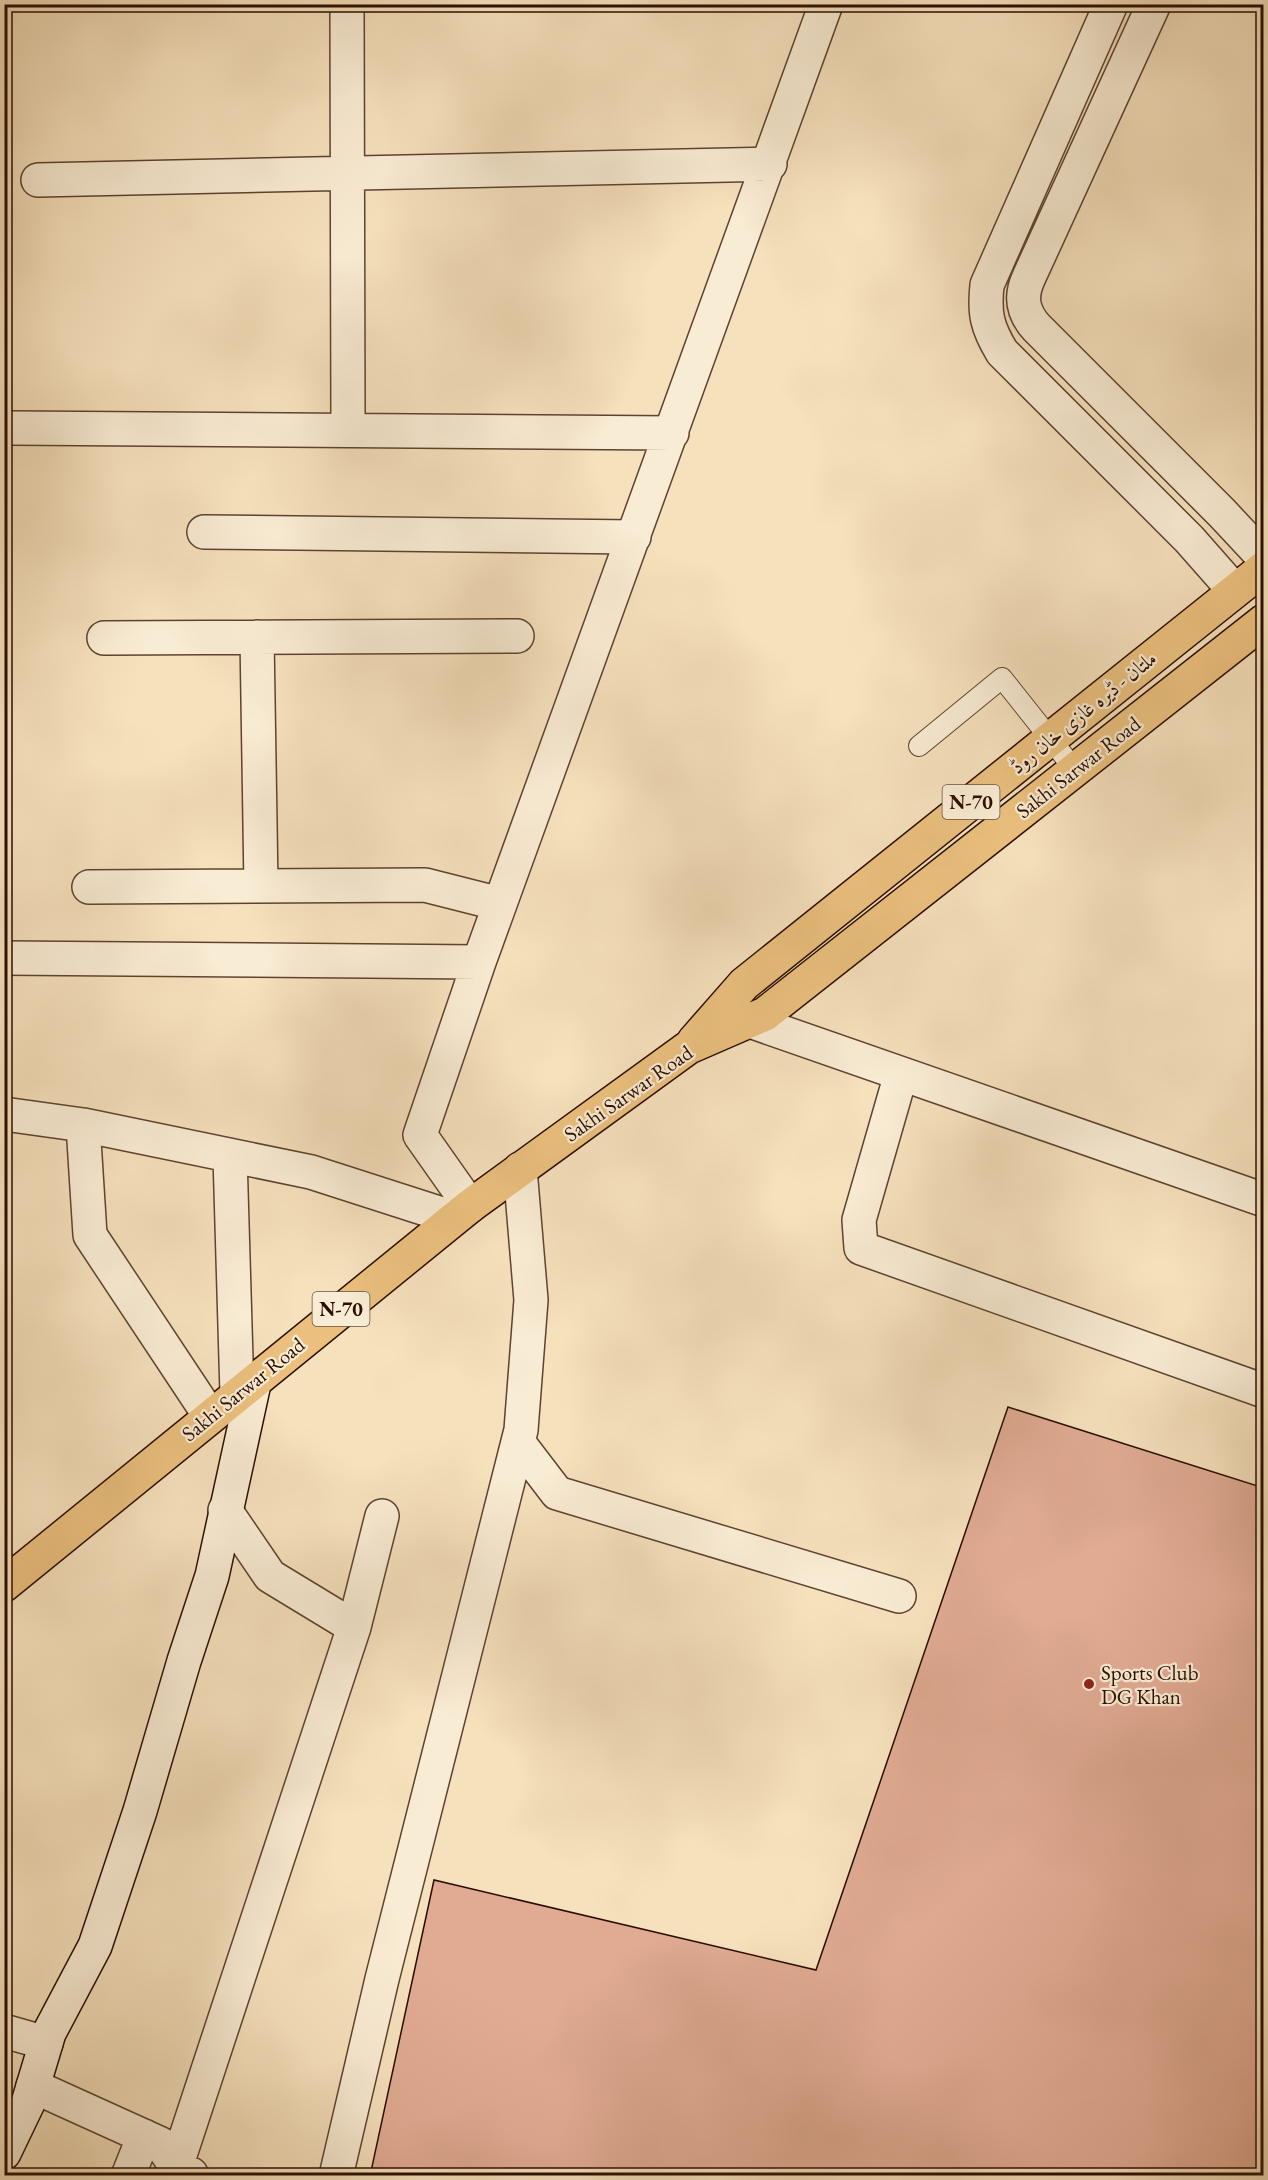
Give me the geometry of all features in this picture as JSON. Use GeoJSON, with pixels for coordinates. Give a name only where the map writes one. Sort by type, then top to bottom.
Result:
{"type":"FeatureCollection","features":[{"type":"Feature","properties":{"kind":"highway","name":"ملتان - ڈیرہ غازی خان روڈ"},"geometry":{"type":"LineString","coordinates":[[689,1047],[744,984],[1263,568]]}},
{"type":"Feature","properties":{"kind":"highway","name":"Sakhi Sarwar Road"},"geometry":{"type":"LineString","coordinates":[[5,1584],[462,1212],[689,1047],[765,1014],[1263,621]]}},
{"type":"Feature","properties":{"kind":"street"},"geometry":{"type":"LineString","coordinates":[[346,4],[348,430]]}},
{"type":"Feature","properties":{"kind":"street"},"geometry":{"type":"LineString","coordinates":[[462,1212],[420,1135],[479,962],[770,164],[826,4]]}},
{"type":"Feature","properties":{"kind":"street"},"geometry":{"type":"LineString","coordinates":[[1111,4],[987,285],[985,304],[987,320],[992,335],[1002,352],[1189,539],[1234,590]]}},
{"type":"Feature","properties":{"kind":"street"},"geometry":{"type":"LineString","coordinates":[[1154,4],[1023,290],[1023,302],[1028,319],[1222,513],[1263,558]]}},
{"type":"Feature","properties":{"kind":"street"},"geometry":{"type":"LineString","coordinates":[[1092,47],[1126,64]]}},
{"type":"Feature","properties":{"kind":"street"},"geometry":{"type":"LineString","coordinates":[[38,180],[770,164]]}},
{"type":"Feature","properties":{"kind":"street"},"geometry":{"type":"LineString","coordinates":[[1049,399],[1074,366]]}},
{"type":"Feature","properties":{"kind":"street"},"geometry":{"type":"LineString","coordinates":[[10,428],[672,433]]}},
{"type":"Feature","properties":{"kind":"street"},"geometry":{"type":"LineString","coordinates":[[204,532],[634,537]]}},
{"type":"Feature","properties":{"kind":"street"},"geometry":{"type":"LineString","coordinates":[[104,638],[517,636]]}},
{"type":"Feature","properties":{"kind":"street"},"geometry":{"type":"LineString","coordinates":[[257,637],[261,886]]}},
{"type":"Feature","properties":{"kind":"street"},"geometry":{"type":"LineString","coordinates":[[89,887],[424,885],[500,904]]}},
{"type":"Feature","properties":{"kind":"street"},"geometry":{"type":"LineString","coordinates":[[4,958],[479,962]]}},
{"type":"Feature","properties":{"kind":"street"},"geometry":{"type":"LineString","coordinates":[[750,1021],[1263,1200]]}},
{"type":"Feature","properties":{"kind":"street"},"geometry":{"type":"LineString","coordinates":[[901,1074],[860,1220],[861,1248],[1263,1391]]}},
{"type":"Feature","properties":{"kind":"street"},"geometry":{"type":"LineString","coordinates":[[4,1114],[83,1125],[311,1172],[462,1212]]}},
{"type":"Feature","properties":{"kind":"street"},"geometry":{"type":"LineString","coordinates":[[83,1125],[90,1235],[210,1416]]}},
{"type":"Feature","properties":{"kind":"street"},"geometry":{"type":"LineString","coordinates":[[4,2153],[28,2103],[46,2043],[95,1946],[140,1811],[184,1661],[212,1576],[246,1386],[230,1156]]}},
{"type":"Feature","properties":{"kind":"street"},"geometry":{"type":"LineString","coordinates":[[336,2175],[382,1979],[521,1430],[531,1299],[520,1169]]}},
{"type":"Feature","properties":{"kind":"street"},"geometry":{"type":"LineString","coordinates":[[518,1442],[557,1494],[899,1596]]}},
{"type":"Feature","properties":{"kind":"street"},"geometry":{"type":"LineString","coordinates":[[225,1510],[270,1576],[354,1627]]}},
{"type":"Feature","properties":{"kind":"street"},"geometry":{"type":"LineString","coordinates":[[185,2171],[354,1627],[382,1516]]}},
{"type":"Feature","properties":{"kind":"street"},"geometry":{"type":"LineString","coordinates":[[4,2031],[46,2043]]}},
{"type":"Feature","properties":{"kind":"street"},"geometry":{"type":"LineString","coordinates":[[33,2086],[161,2144],[185,2171]]}},
{"type":"Feature","properties":{"kind":"street"},"geometry":{"type":"LineString","coordinates":[[128,2175],[144,2136]]}},
{"type":"Feature","properties":{"kind":"lane"},"geometry":{"type":"LineString","coordinates":[[919,746],[1002,678],[1075,770]]}},
{"type":"Feature","properties":{"kind":"building","name":"Sports Club DG Khan"},"geometry":{"type":"Polygon","coordinates":[[[1008,1407],[1264,1488],[1264,2176],[370,2176],[434,1880],[816,1970],[1008,1407]]]}},
{"type":"Feature","properties":{"kind":"place","name":"Sports Club DG Khan"},"geometry":{"type":"Point","coordinates":[1089,1684]}}]}
